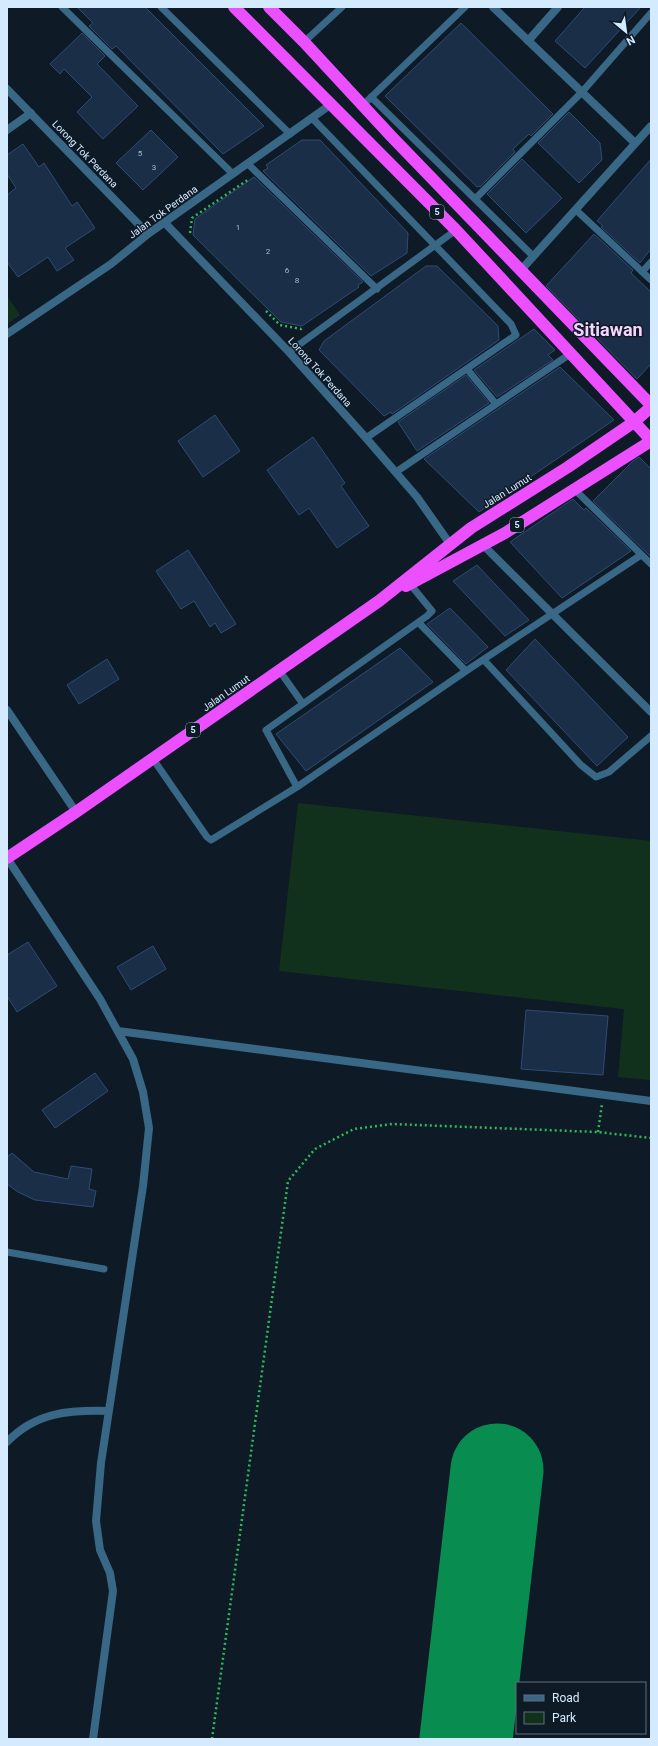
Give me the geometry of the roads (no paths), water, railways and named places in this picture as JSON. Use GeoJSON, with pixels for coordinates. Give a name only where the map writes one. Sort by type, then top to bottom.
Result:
{"type":"FeatureCollection","features":[{"type":"Feature","properties":{"kind":"highway","name":"5"},"geometry":{"type":"LineString","coordinates":[[234,7],[456,230],[651,441]]}},
{"type":"Feature","properties":{"kind":"highway","name":"5"},"geometry":{"type":"LineString","coordinates":[[269,7],[304,42],[362,106],[651,406]]}},
{"type":"Feature","properties":{"kind":"highway","name":"Jalan Lumut"},"geometry":{"type":"LineString","coordinates":[[7,858],[153,759],[379,601],[471,528],[568,467],[634,422],[651,406]]}},
{"type":"Feature","properties":{"kind":"highway","name":"Jalan Lumut"},"geometry":{"type":"LineString","coordinates":[[379,601],[483,545],[651,441]]}},
{"type":"Feature","properties":{"kind":"street"},"geometry":{"type":"LineString","coordinates":[[493,7],[635,144]]}},
{"type":"Feature","properties":{"kind":"street"},"geometry":{"type":"LineString","coordinates":[[528,41],[558,7]]}},
{"type":"Feature","properties":{"kind":"street","name":"Lorong Tok Perdana"},"geometry":{"type":"LineString","coordinates":[[7,89],[148,234]]}},
{"type":"Feature","properties":{"kind":"street","name":"Jalan Tok Perdana"},"geometry":{"type":"LineString","coordinates":[[7,334],[111,264],[148,234],[330,105]]}},
{"type":"Feature","properties":{"kind":"street"},"geometry":{"type":"LineString","coordinates":[[7,130],[31,113]]}},
{"type":"Feature","properties":{"kind":"street"},"geometry":{"type":"LineString","coordinates":[[521,270],[651,126]]}},
{"type":"Feature","properties":{"kind":"street","name":"Lorong Tok Perdana"},"geometry":{"type":"LineString","coordinates":[[165,222],[289,352],[366,438],[417,497],[450,544]]}},
{"type":"Feature","properties":{"kind":"street"},"geometry":{"type":"LineString","coordinates":[[483,545],[651,712]]}},
{"type":"Feature","properties":{"kind":"street"},"geometry":{"type":"LineString","coordinates":[[7,710],[76,812]]}},
{"type":"Feature","properties":{"kind":"street"},"geometry":{"type":"LineString","coordinates":[[7,858],[100,999],[118,1031],[133,1060],[143,1092],[150,1128],[143,1186],[101,1463],[96,1521],[100,1550],[110,1573],[112,1591],[93,1739]]}},
{"type":"Feature","properties":{"kind":"street"},"geometry":{"type":"LineString","coordinates":[[118,1031],[603,1096],[651,1101]]}},
{"type":"Feature","properties":{"kind":"street"},"geometry":{"type":"LineString","coordinates":[[7,1442],[27,1426],[41,1419],[77,1410],[108,1411]]}},
{"type":"Feature","properties":{"kind":"lane"},"geometry":{"type":"LineString","coordinates":[[62,7],[233,174]]}},
{"type":"Feature","properties":{"kind":"lane"},"geometry":{"type":"LineString","coordinates":[[161,7],[290,134]]}},
{"type":"Feature","properties":{"kind":"lane"},"geometry":{"type":"LineString","coordinates":[[304,42],[342,7]]}},
{"type":"Feature","properties":{"kind":"lane"},"geometry":{"type":"LineString","coordinates":[[362,106],[465,7]]}},
{"type":"Feature","properties":{"kind":"lane"},"geometry":{"type":"LineString","coordinates":[[475,199],[582,92],[651,13]]}},
{"type":"Feature","properties":{"kind":"lane"},"geometry":{"type":"LineString","coordinates":[[371,97],[533,256]]}},
{"type":"Feature","properties":{"kind":"lane"},"geometry":{"type":"LineString","coordinates":[[312,118],[511,324],[516,335],[366,438]]}},
{"type":"Feature","properties":{"kind":"lane"},"geometry":{"type":"LineString","coordinates":[[248,164],[377,289]]}},
{"type":"Feature","properties":{"kind":"lane"},"geometry":{"type":"LineString","coordinates":[[576,210],[651,280]]}},
{"type":"Feature","properties":{"kind":"lane"},"geometry":{"type":"LineString","coordinates":[[289,352],[456,230]]}},
{"type":"Feature","properties":{"kind":"lane"},"geometry":{"type":"LineString","coordinates":[[642,272],[651,262]]}},
{"type":"Feature","properties":{"kind":"lane"},"geometry":{"type":"LineString","coordinates":[[396,472],[570,354]]}},
{"type":"Feature","properties":{"kind":"lane"},"geometry":{"type":"LineString","coordinates":[[467,369],[496,404]]}},
{"type":"Feature","properties":{"kind":"lane"},"geometry":{"type":"LineString","coordinates":[[574,489],[651,564]]}},
{"type":"Feature","properties":{"kind":"lane"},"geometry":{"type":"LineString","coordinates":[[153,759],[207,837],[211,840],[297,787],[466,671],[553,615],[641,555]]}},
{"type":"Feature","properties":{"kind":"lane"},"geometry":{"type":"LineString","coordinates":[[297,787],[266,730],[419,623],[432,611],[410,584]]}},
{"type":"Feature","properties":{"kind":"lane"},"geometry":{"type":"LineString","coordinates":[[419,623],[466,671]]}},
{"type":"Feature","properties":{"kind":"lane"},"geometry":{"type":"LineString","coordinates":[[484,660],[581,765],[596,777],[609,772],[651,736]]}},
{"type":"Feature","properties":{"kind":"lane"},"geometry":{"type":"LineString","coordinates":[[279,670],[303,704]]}},
{"type":"Feature","properties":{"kind":"lane"},"geometry":{"type":"LineString","coordinates":[[7,1252],[104,1269]]}},
{"type":"Feature","properties":{"kind":"district","name":"Sitiawan"},"geometry":{"type":"Point","coordinates":[608,329]}}]}
